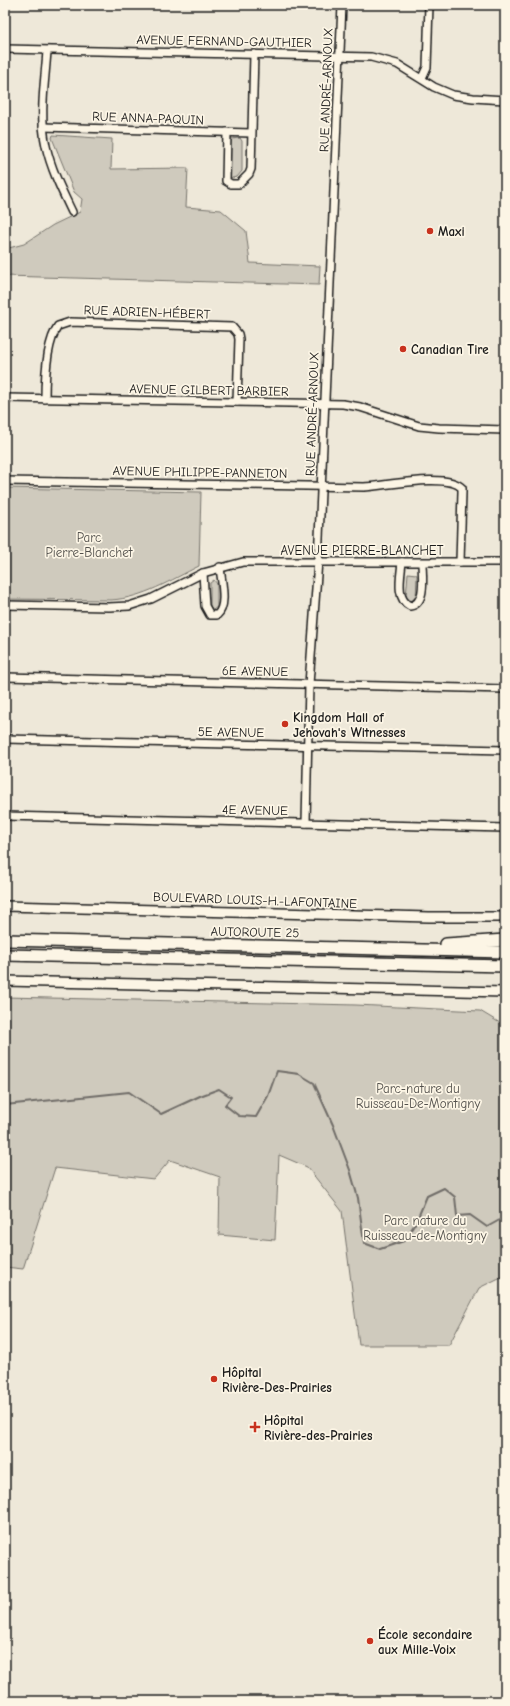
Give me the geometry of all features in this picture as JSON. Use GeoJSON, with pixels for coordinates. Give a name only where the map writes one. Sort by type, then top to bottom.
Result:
{"type":"FeatureCollection","features":[{"type":"Feature","properties":{"kind":"highway","name":"AUTOROUTE 25"},"geometry":{"type":"LineString","coordinates":[[5,940],[505,952]]}},
{"type":"Feature","properties":{"kind":"highway"},"geometry":{"type":"LineString","coordinates":[[399,949],[505,940]]}},
{"type":"Feature","properties":{"kind":"highway"},"geometry":{"type":"LineString","coordinates":[[5,954],[505,966]]}},
{"type":"Feature","properties":{"kind":"main road","name":"BOULEVARD LOUIS-H.-LAFONTAINE"},"geometry":{"type":"LineString","coordinates":[[5,906],[429,917],[505,917]]}},
{"type":"Feature","properties":{"kind":"main road"},"geometry":{"type":"LineString","coordinates":[[5,981],[505,992]]}},
{"type":"Feature","properties":{"kind":"street","name":"RUE ANDRÉ-ARNOUX"},"geometry":{"type":"LineString","coordinates":[[306,823],[309,684],[322,486],[324,404],[342,5]]}},
{"type":"Feature","properties":{"kind":"street"},"geometry":{"type":"LineString","coordinates":[[422,78],[427,67],[429,5]]}},
{"type":"Feature","properties":{"kind":"street","name":"AVENUE FERNAND-GAUTHIER"},"geometry":{"type":"LineString","coordinates":[[5,49],[371,57],[390,61],[408,69],[434,87],[453,95],[505,100]]}},
{"type":"Feature","properties":{"kind":"street"},"geometry":{"type":"LineString","coordinates":[[47,51],[43,102],[43,127],[46,147],[58,183],[72,212]]}},
{"type":"Feature","properties":{"kind":"street"},"geometry":{"type":"LineString","coordinates":[[227,132],[226,181],[239,184],[250,172],[254,54]]}},
{"type":"Feature","properties":{"kind":"street","name":"RUE ANNA-PAQUIN"},"geometry":{"type":"LineString","coordinates":[[43,127],[251,133]]}},
{"type":"Feature","properties":{"kind":"street","name":"RUE ADRIEN-HÉBERT"},"geometry":{"type":"LineString","coordinates":[[45,398],[47,369],[53,336],[58,326],[70,322],[232,328],[238,334],[239,338],[237,402]]}},
{"type":"Feature","properties":{"kind":"street","name":"AVENUE GILBERT BARBIER"},"geometry":{"type":"LineString","coordinates":[[5,398],[324,404],[360,407],[419,426],[505,430]]}},
{"type":"Feature","properties":{"kind":"street","name":"AVENUE PHILIPPE-PANNETON"},"geometry":{"type":"LineString","coordinates":[[5,480],[364,487],[408,481],[453,482],[462,488],[460,562]]}},
{"type":"Feature","properties":{"kind":"street","name":"AVENUE PIERRE-BLANCHET"},"geometry":{"type":"LineString","coordinates":[[5,605],[129,606],[151,598],[203,573],[220,567],[251,561],[505,562]]}},
{"type":"Feature","properties":{"kind":"street"},"geometry":{"type":"LineString","coordinates":[[402,562],[401,596],[404,602],[410,606],[417,604],[421,598],[422,562]]}},
{"type":"Feature","properties":{"kind":"street"},"geometry":{"type":"LineString","coordinates":[[203,573],[206,610],[210,615],[217,615],[223,605],[220,567]]}},
{"type":"Feature","properties":{"kind":"street","name":"6E AVENUE"},"geometry":{"type":"LineString","coordinates":[[5,677],[505,689]]}},
{"type":"Feature","properties":{"kind":"street","name":"5E AVENUE"},"geometry":{"type":"LineString","coordinates":[[5,739],[505,750]]}},
{"type":"Feature","properties":{"kind":"street","name":"4E AVENUE"},"geometry":{"type":"LineString","coordinates":[[5,816],[505,828]]}},
{"type":"Feature","properties":{"kind":"green space"},"geometry":{"type":"Polygon","coordinates":[[[53,135],[112,139],[111,169],[188,168],[186,207],[221,210],[246,231],[250,263],[320,266],[319,285],[5,276],[5,249],[24,244],[53,225],[80,212],[82,199],[74,192],[52,138],[53,135]]]}},
{"type":"Feature","properties":{"kind":"green space"},"geometry":{"type":"Polygon","coordinates":[[[240,138],[242,141],[242,171],[237,177],[232,178],[229,176],[231,139],[240,138]]]}},
{"type":"Feature","properties":{"kind":"green space","name":"Parc Pierre-Blanchet"},"geometry":{"type":"Polygon","coordinates":[[[5,488],[201,492],[199,566],[156,588],[123,599],[5,599],[5,488]]]}},
{"type":"Feature","properties":{"kind":"green space"},"geometry":{"type":"Polygon","coordinates":[[[408,573],[416,574],[417,576],[416,598],[412,601],[406,597],[408,573]]]}},
{"type":"Feature","properties":{"kind":"green space"},"geometry":{"type":"Polygon","coordinates":[[[214,580],[217,584],[217,607],[213,610],[210,606],[210,583],[214,580]]]}},
{"type":"Feature","properties":{"kind":"green space","name":"Parc nature du Ruisseau-de-Montigny"},"geometry":{"type":"Polygon","coordinates":[[[5,997],[356,1005],[480,1011],[505,1026],[505,1275],[479,1288],[449,1345],[359,1345],[342,1211],[307,1167],[279,1155],[275,1240],[219,1235],[220,1177],[170,1160],[154,1179],[55,1168],[23,1269],[5,1267],[5,997]]]}},
{"type":"Feature","properties":{"kind":"waterway"},"geometry":{"type":"LineString","coordinates":[[5,1105],[129,1092],[161,1114],[219,1089],[231,1097],[225,1105],[239,1116],[256,1117],[268,1096],[277,1071],[299,1074],[314,1083],[333,1125],[350,1170],[358,1198],[364,1243],[380,1249],[404,1241],[416,1222],[427,1196],[444,1188],[455,1197],[457,1216],[470,1215],[487,1227],[505,1217]]}},
{"type":"Feature","properties":{"kind":"place","name":"Maxi"},"geometry":{"type":"Point","coordinates":[430,231]}},
{"type":"Feature","properties":{"kind":"place","name":"Canadian Tire"},"geometry":{"type":"Point","coordinates":[403,349]}},
{"type":"Feature","properties":{"kind":"place","name":"Kingdom Hall of Jehovah's Witnesses"},"geometry":{"type":"Point","coordinates":[285,724]}},
{"type":"Feature","properties":{"kind":"place","name":"Hôpital Rivière-Des-Prairies"},"geometry":{"type":"Point","coordinates":[214,1379]}},
{"type":"Feature","properties":{"kind":"place","name":"Hôpital Rivière-des-Prairies"},"geometry":{"type":"Point","coordinates":[255,1427]}},
{"type":"Feature","properties":{"kind":"place","name":"École secondaire aux Mille-Voix"},"geometry":{"type":"Point","coordinates":[370,1641]}},
{"type":"Feature","properties":{"kind":"park label","name":"Parc-nature du Ruisseau-De-Montigny"},"geometry":{"type":"Point","coordinates":[418,1096]}}]}
